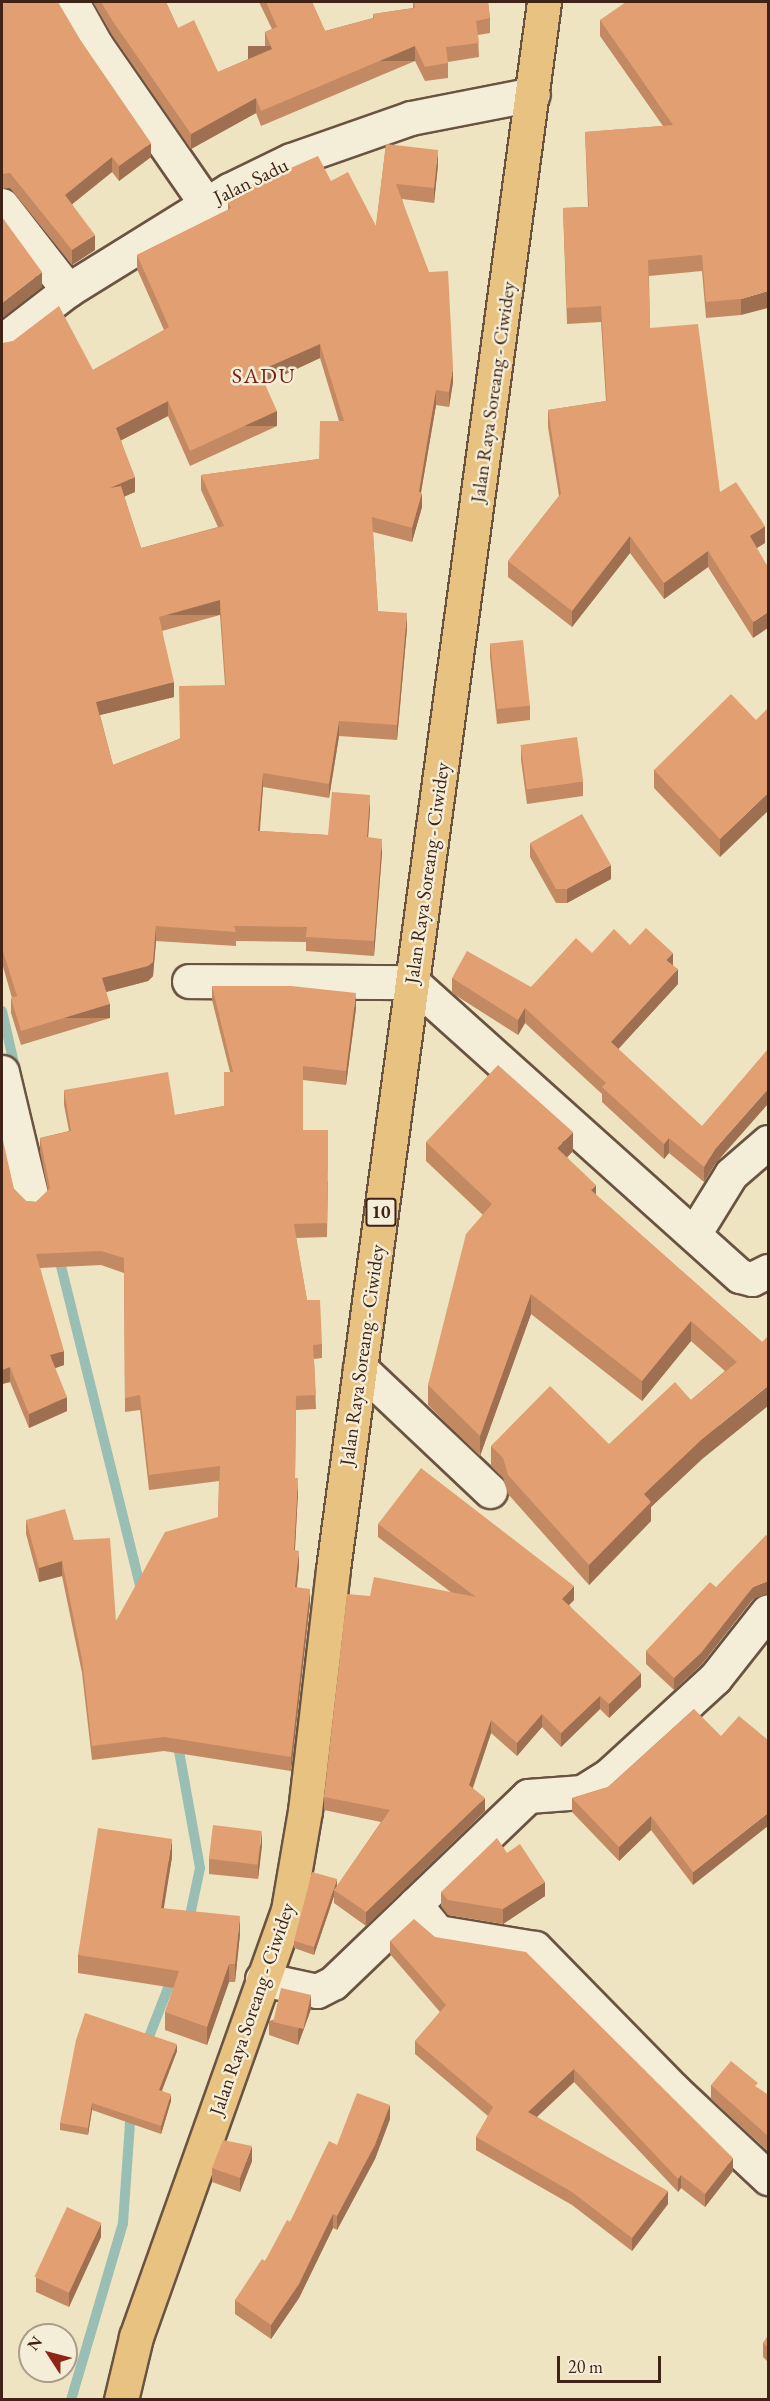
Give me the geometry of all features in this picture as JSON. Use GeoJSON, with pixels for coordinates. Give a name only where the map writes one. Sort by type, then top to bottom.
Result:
{"type":"FeatureCollection","features":[{"type":"Feature","properties":{"kind":"highway","name":"Jalan Raya Soreang - Ciwidey"},"geometry":{"type":"LineString","coordinates":[[121,2400],[136,2337],[288,1910],[305,1811],[360,1368],[544,2]]}},
{"type":"Feature","properties":{"kind":"street"},"geometry":{"type":"LineString","coordinates":[[72,2],[96,45],[206,204]]}},
{"type":"Feature","properties":{"kind":"street","name":"Jalan Sadu"},"geometry":{"type":"LineString","coordinates":[[2,341],[68,290],[206,204],[291,160],[411,118],[533,94]]}},
{"type":"Feature","properties":{"kind":"street"},"geometry":{"type":"LineString","coordinates":[[2,205],[68,290]]}},
{"type":"Feature","properties":{"kind":"street"},"geometry":{"type":"LineString","coordinates":[[189,981],[412,982],[740,1276],[752,1279],[768,1271]]}},
{"type":"Feature","properties":{"kind":"street"},"geometry":{"type":"LineString","coordinates":[[2,1072],[32,1198]]}},
{"type":"Feature","properties":{"kind":"street"},"geometry":{"type":"LineString","coordinates":[[694,1234],[731,1174],[768,1142]]}},
{"type":"Feature","properties":{"kind":"street"},"geometry":{"type":"LineString","coordinates":[[360,1368],[490,1491]]}},
{"type":"Feature","properties":{"kind":"street"},"geometry":{"type":"LineString","coordinates":[[262,1979],[316,1991],[333,1983],[528,1796],[582,1792],[609,1775],[715,1678],[768,1611]]}},
{"type":"Feature","properties":{"kind":"street"},"geometry":{"type":"LineString","coordinates":[[415,1904],[438,1932],[535,1948],[674,2090],[768,2178]]}},
{"type":"Feature","properties":{"kind":"building"},"geometry":{"type":"Polygon","coordinates":[[[2,2],[58,2],[81,41],[151,143],[119,166],[112,157],[65,195],[95,235],[72,250],[10,173],[2,174],[2,2]]]}},
{"type":"Feature","properties":{"kind":"building"},"geometry":{"type":"Polygon","coordinates":[[[101,2],[166,2],[178,28],[194,20],[218,72],[272,49],[265,32],[277,27],[266,2],[312,2],[325,31],[374,18],[373,14],[415,8],[414,2],[488,2],[490,18],[476,21],[479,43],[446,47],[448,63],[425,67],[415,46],[261,111],[256,98],[191,134],[101,2]]]}},
{"type":"Feature","properties":{"kind":"building"},"geometry":{"type":"Polygon","coordinates":[[[626,2],[768,2],[768,291],[741,299],[706,302],[702,255],[648,260],[650,328],[698,324],[720,492],[736,482],[765,526],[750,536],[768,567],[768,612],[753,622],[708,551],[664,583],[630,536],[572,611],[508,561],[561,494],[548,410],[607,401],[601,306],[567,308],[563,208],[589,207],[585,132],[673,125],[600,20],[626,2]]]}},
{"type":"Feature","properties":{"kind":"building"},"geometry":{"type":"Polygon","coordinates":[[[386,144],[438,150],[434,188],[396,184],[429,272],[448,271],[453,367],[449,392],[436,390],[419,492],[422,493],[412,528],[372,517],[378,611],[407,613],[397,725],[339,721],[329,784],[263,773],[258,831],[328,835],[332,792],[370,795],[367,837],[382,839],[374,941],[306,937],[307,927],[234,926],[236,932],[156,926],[153,962],[148,966],[102,978],[110,1004],[21,1031],[11,998],[17,996],[2,948],[2,343],[13,341],[59,306],[93,370],[169,327],[137,255],[231,208],[228,203],[248,193],[245,188],[318,156],[331,181],[348,172],[376,226],[386,144]],[[320,344],[259,371],[277,411],[190,451],[168,401],[116,428],[135,477],[110,488],[121,486],[141,548],[224,526],[201,475],[319,459],[320,421],[344,421],[320,344]],[[220,600],[159,617],[174,682],[96,702],[113,765],[180,739],[179,686],[226,685],[220,600]]]}},
{"type":"Feature","properties":{"kind":"building"},"geometry":{"type":"Polygon","coordinates":[[[2,217],[42,272],[2,303],[2,217]]]}},
{"type":"Feature","properties":{"kind":"building"},"geometry":{"type":"Polygon","coordinates":[[[523,640],[530,706],[497,709],[490,643],[523,640]]]}},
{"type":"Feature","properties":{"kind":"building"},"geometry":{"type":"Polygon","coordinates":[[[731,694],[756,720],[768,708],[768,793],[720,839],[654,770],[731,694]]]}},
{"type":"Feature","properties":{"kind":"building"},"geometry":{"type":"Polygon","coordinates":[[[577,737],[583,782],[527,789],[521,745],[577,737]]]}},
{"type":"Feature","properties":{"kind":"building"},"geometry":{"type":"Polygon","coordinates":[[[582,814],[611,865],[567,889],[556,889],[530,843],[582,814]]]}},
{"type":"Feature","properties":{"kind":"building"},"geometry":{"type":"Polygon","coordinates":[[[646,928],[673,953],[666,960],[678,969],[611,1042],[702,1126],[768,1049],[768,1089],[715,1149],[704,1167],[669,1138],[664,1144],[602,1087],[606,1083],[525,1008],[518,1020],[452,978],[467,951],[531,987],[576,938],[592,953],[614,929],[630,945],[646,928]]]}},
{"type":"Feature","properties":{"kind":"building"},"geometry":{"type":"Polygon","coordinates":[[[212,986],[291,986],[356,993],[346,1071],[303,1066],[303,1130],[328,1130],[328,1167],[327,1223],[294,1224],[307,1300],[320,1300],[322,1344],[313,1345],[316,1395],[296,1396],[295,1478],[298,1478],[294,1550],[299,1551],[295,1587],[310,1589],[291,1757],[164,1737],[92,1746],[82,1659],[62,1561],[39,1568],[26,1520],[65,1509],[74,1540],[110,1538],[116,1621],[165,1532],[218,1517],[220,1466],[149,1475],[140,1395],[125,1398],[124,1258],[101,1251],[36,1254],[64,1351],[50,1355],[67,1397],[29,1414],[10,1367],[2,1370],[2,1136],[14,1189],[26,1201],[36,1202],[50,1188],[40,1138],[71,1131],[64,1090],[168,1072],[175,1115],[224,1106],[224,1072],[233,1072],[212,986]]]}},
{"type":"Feature","properties":{"kind":"building"},"geometry":{"type":"Polygon","coordinates":[[[498,1065],[573,1132],[557,1148],[596,1185],[591,1190],[762,1342],[768,1336],[768,1386],[701,1440],[644,1494],[651,1502],[589,1565],[508,1475],[503,1458],[491,1446],[550,1386],[609,1444],[675,1382],[691,1400],[737,1362],[691,1321],[642,1381],[531,1294],[480,1436],[428,1385],[466,1234],[492,1204],[426,1142],[498,1065]]]}},
{"type":"Feature","properties":{"kind":"building"},"geometry":{"type":"Polygon","coordinates":[[[421,1468],[574,1586],[562,1599],[641,1673],[609,1704],[600,1696],[561,1733],[542,1714],[517,1743],[491,1720],[469,1785],[485,1798],[366,1912],[334,1890],[390,1810],[324,1797],[347,1594],[370,1596],[374,1577],[476,1597],[378,1524],[421,1468]]]}},
{"type":"Feature","properties":{"kind":"building"},"geometry":{"type":"Polygon","coordinates":[[[766,1535],[768,1537],[768,1581],[753,1587],[701,1653],[674,1678],[646,1651],[710,1582],[716,1587],[766,1535]]]}},
{"type":"Feature","properties":{"kind":"building"},"geometry":{"type":"Polygon","coordinates":[[[694,1709],[721,1736],[739,1716],[768,1740],[768,1813],[693,1872],[651,1816],[619,1847],[572,1798],[608,1787],[694,1709]]]}},
{"type":"Feature","properties":{"kind":"building"},"geometry":{"type":"Polygon","coordinates":[[[213,1825],[262,1831],[257,1865],[209,1859],[213,1825]]]}},
{"type":"Feature","properties":{"kind":"building"},"geometry":{"type":"Polygon","coordinates":[[[98,1828],[172,1839],[161,1908],[240,1916],[235,1964],[229,1964],[207,2027],[165,2012],[179,1971],[78,1955],[98,1828]]]}},
{"type":"Feature","properties":{"kind":"building"},"geometry":{"type":"Polygon","coordinates":[[[497,1838],[507,1853],[520,1844],[545,1882],[503,1909],[448,1900],[441,1892],[497,1838]]]}},
{"type":"Feature","properties":{"kind":"building"},"geometry":{"type":"Polygon","coordinates":[[[312,1872],[337,1879],[314,1947],[294,1941],[312,1872]]]}},
{"type":"Feature","properties":{"kind":"building"},"geometry":{"type":"Polygon","coordinates":[[[414,1919],[435,1937],[526,1952],[733,2158],[705,2194],[681,2175],[678,2179],[574,2069],[528,2112],[668,2191],[632,2238],[572,2192],[476,2137],[493,2107],[415,2041],[446,2005],[390,1941],[414,1919]]]}},
{"type":"Feature","properties":{"kind":"building"},"geometry":{"type":"Polygon","coordinates":[[[281,1988],[311,1995],[303,2029],[273,2022],[281,1988]]]}},
{"type":"Feature","properties":{"kind":"building"},"geometry":{"type":"Polygon","coordinates":[[[85,2013],[177,2044],[159,2090],[171,2094],[161,2126],[92,2103],[88,2128],[60,2123],[76,2040],[85,2013]]]}},
{"type":"Feature","properties":{"kind":"building"},"geometry":{"type":"Polygon","coordinates":[[[731,2061],[758,2083],[755,2086],[768,2095],[768,2136],[711,2085],[731,2061]]]}},
{"type":"Feature","properties":{"kind":"building"},"geometry":{"type":"Polygon","coordinates":[[[357,2093],[390,2105],[375,2145],[337,2216],[333,2214],[299,2284],[271,2325],[235,2300],[262,2259],[265,2261],[287,2220],[290,2222],[329,2141],[337,2145],[357,2093]]]}},
{"type":"Feature","properties":{"kind":"building"},"geometry":{"type":"Polygon","coordinates":[[[223,2140],[252,2146],[240,2178],[212,2168],[223,2140]]]}},
{"type":"Feature","properties":{"kind":"building"},"geometry":{"type":"Polygon","coordinates":[[[67,2207],[101,2223],[69,2293],[34,2277],[67,2207]]]}},
{"type":"Feature","properties":{"kind":"building"},"geometry":{"type":"Polygon","coordinates":[[[768,2336],[768,2347],[763,2343],[768,2336]]]}},
{"type":"Feature","properties":{"kind":"waterway"},"geometry":{"type":"LineString","coordinates":[[2,1011],[16,1072]]}},
{"type":"Feature","properties":{"kind":"waterway"},"geometry":{"type":"LineString","coordinates":[[58,1254],[142,1594]]}},
{"type":"Feature","properties":{"kind":"waterway"},"geometry":{"type":"LineString","coordinates":[[177,1740],[200,1868],[188,1925]]}},
{"type":"Feature","properties":{"kind":"waterway"},"geometry":{"type":"LineString","coordinates":[[145,2047],[173,1975]]}},
{"type":"Feature","properties":{"kind":"waterway"},"geometry":{"type":"LineString","coordinates":[[71,2400],[123,2223],[131,2109]]}},
{"type":"Feature","properties":{"kind":"district","name":"SADU"},"geometry":{"type":"Point","coordinates":[264,376]}}]}
